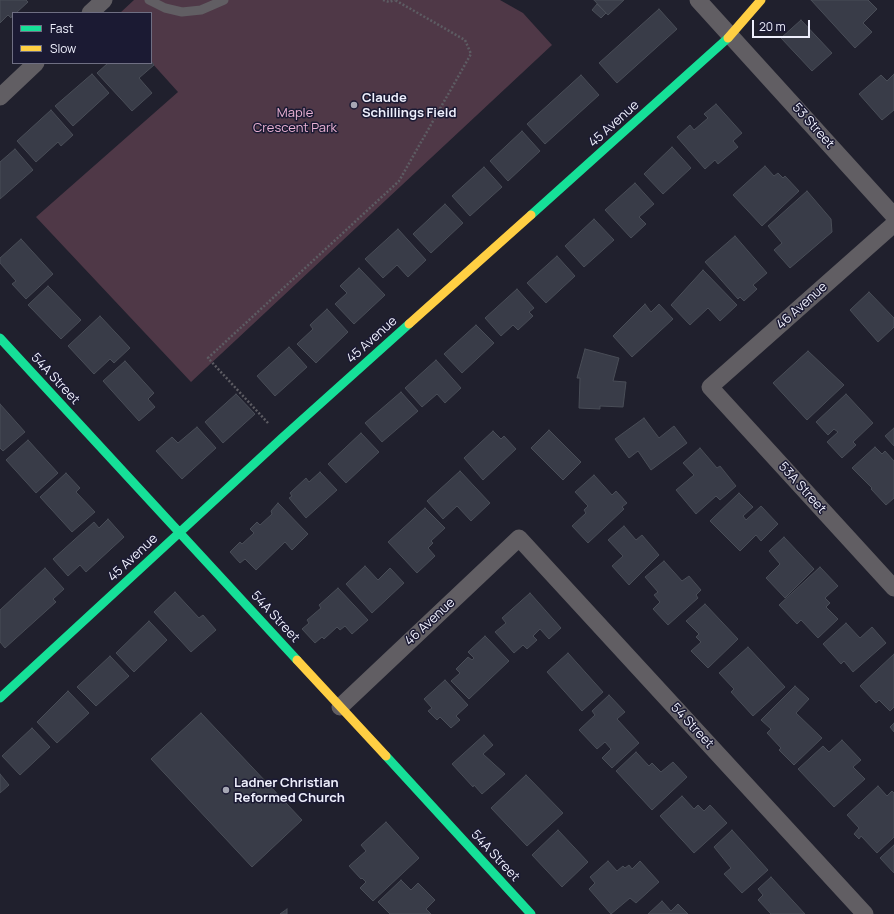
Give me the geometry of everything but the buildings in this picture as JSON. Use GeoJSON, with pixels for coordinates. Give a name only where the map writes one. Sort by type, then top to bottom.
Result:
{"type":"FeatureCollection","features":[{"type":"Feature","properties":{"kind":"street"},"geometry":{"type":"LineString","coordinates":[[91,12],[104,0]]}},
{"type":"Feature","properties":{"kind":"street","name":"53 Street"},"geometry":{"type":"LineString","coordinates":[[698,0],[894,216]]}},
{"type":"Feature","properties":{"kind":"street","name":"45 Avenue"},"geometry":{"type":"LineString","coordinates":[[0,698],[282,438],[731,36],[761,0]]}},
{"type":"Feature","properties":{"kind":"street"},"geometry":{"type":"LineString","coordinates":[[0,97],[35,64]]}},
{"type":"Feature","properties":{"kind":"street","name":"46 Avenue"},"geometry":{"type":"LineString","coordinates":[[710,387],[894,224]]}},
{"type":"Feature","properties":{"kind":"street","name":"54A Street"},"geometry":{"type":"LineString","coordinates":[[0,338],[531,914]]}},
{"type":"Feature","properties":{"kind":"street","name":"53A Street"},"geometry":{"type":"LineString","coordinates":[[710,387],[894,588]]}},
{"type":"Feature","properties":{"kind":"street","name":"46 Avenue"},"geometry":{"type":"LineString","coordinates":[[340,707],[519,538]]}},
{"type":"Feature","properties":{"kind":"street","name":"54 Street"},"geometry":{"type":"LineString","coordinates":[[519,538],[865,914]]}},
{"type":"Feature","properties":{"kind":"lane"},"geometry":{"type":"LineString","coordinates":[[149,0],[165,8],[182,12],[201,10],[224,0]]}},
{"type":"Feature","properties":{"kind":"path"},"geometry":{"type":"LineString","coordinates":[[282,438],[208,358],[399,181],[471,54],[465,40],[395,0],[389,2],[384,0]]}},
{"type":"Feature","properties":{"kind":"green space","name":"Maple Crescent Park"},"geometry":{"type":"Polygon","coordinates":[[[134,0],[500,0],[523,13],[552,45],[191,382],[36,217],[178,92],[152,63],[152,12],[121,12],[134,0]]]}},
{"type":"Feature","properties":{"kind":"traffic: fast"},"geometry":{"type":"LineString","coordinates":[[531,215],[728,38]]}},
{"type":"Feature","properties":{"kind":"traffic: fast"},"geometry":{"type":"LineString","coordinates":[[0,698],[282,438],[409,324]]}},
{"type":"Feature","properties":{"kind":"traffic: fast"},"geometry":{"type":"LineString","coordinates":[[0,338],[297,660]]}},
{"type":"Feature","properties":{"kind":"traffic: fast"},"geometry":{"type":"LineString","coordinates":[[386,756],[531,914]]}},
{"type":"Feature","properties":{"kind":"traffic: slow"},"geometry":{"type":"LineString","coordinates":[[728,38],[761,0]]}},
{"type":"Feature","properties":{"kind":"traffic: slow"},"geometry":{"type":"LineString","coordinates":[[409,324],[531,215]]}},
{"type":"Feature","properties":{"kind":"traffic: slow"},"geometry":{"type":"LineString","coordinates":[[297,660],[386,756]]}},
{"type":"Feature","properties":{"kind":"place","name":"Claude Schillings Field"},"geometry":{"type":"Point","coordinates":[354,105]}},
{"type":"Feature","properties":{"kind":"place","name":"Ladner Christian Reformed Church"},"geometry":{"type":"Point","coordinates":[226,790]}}]}
